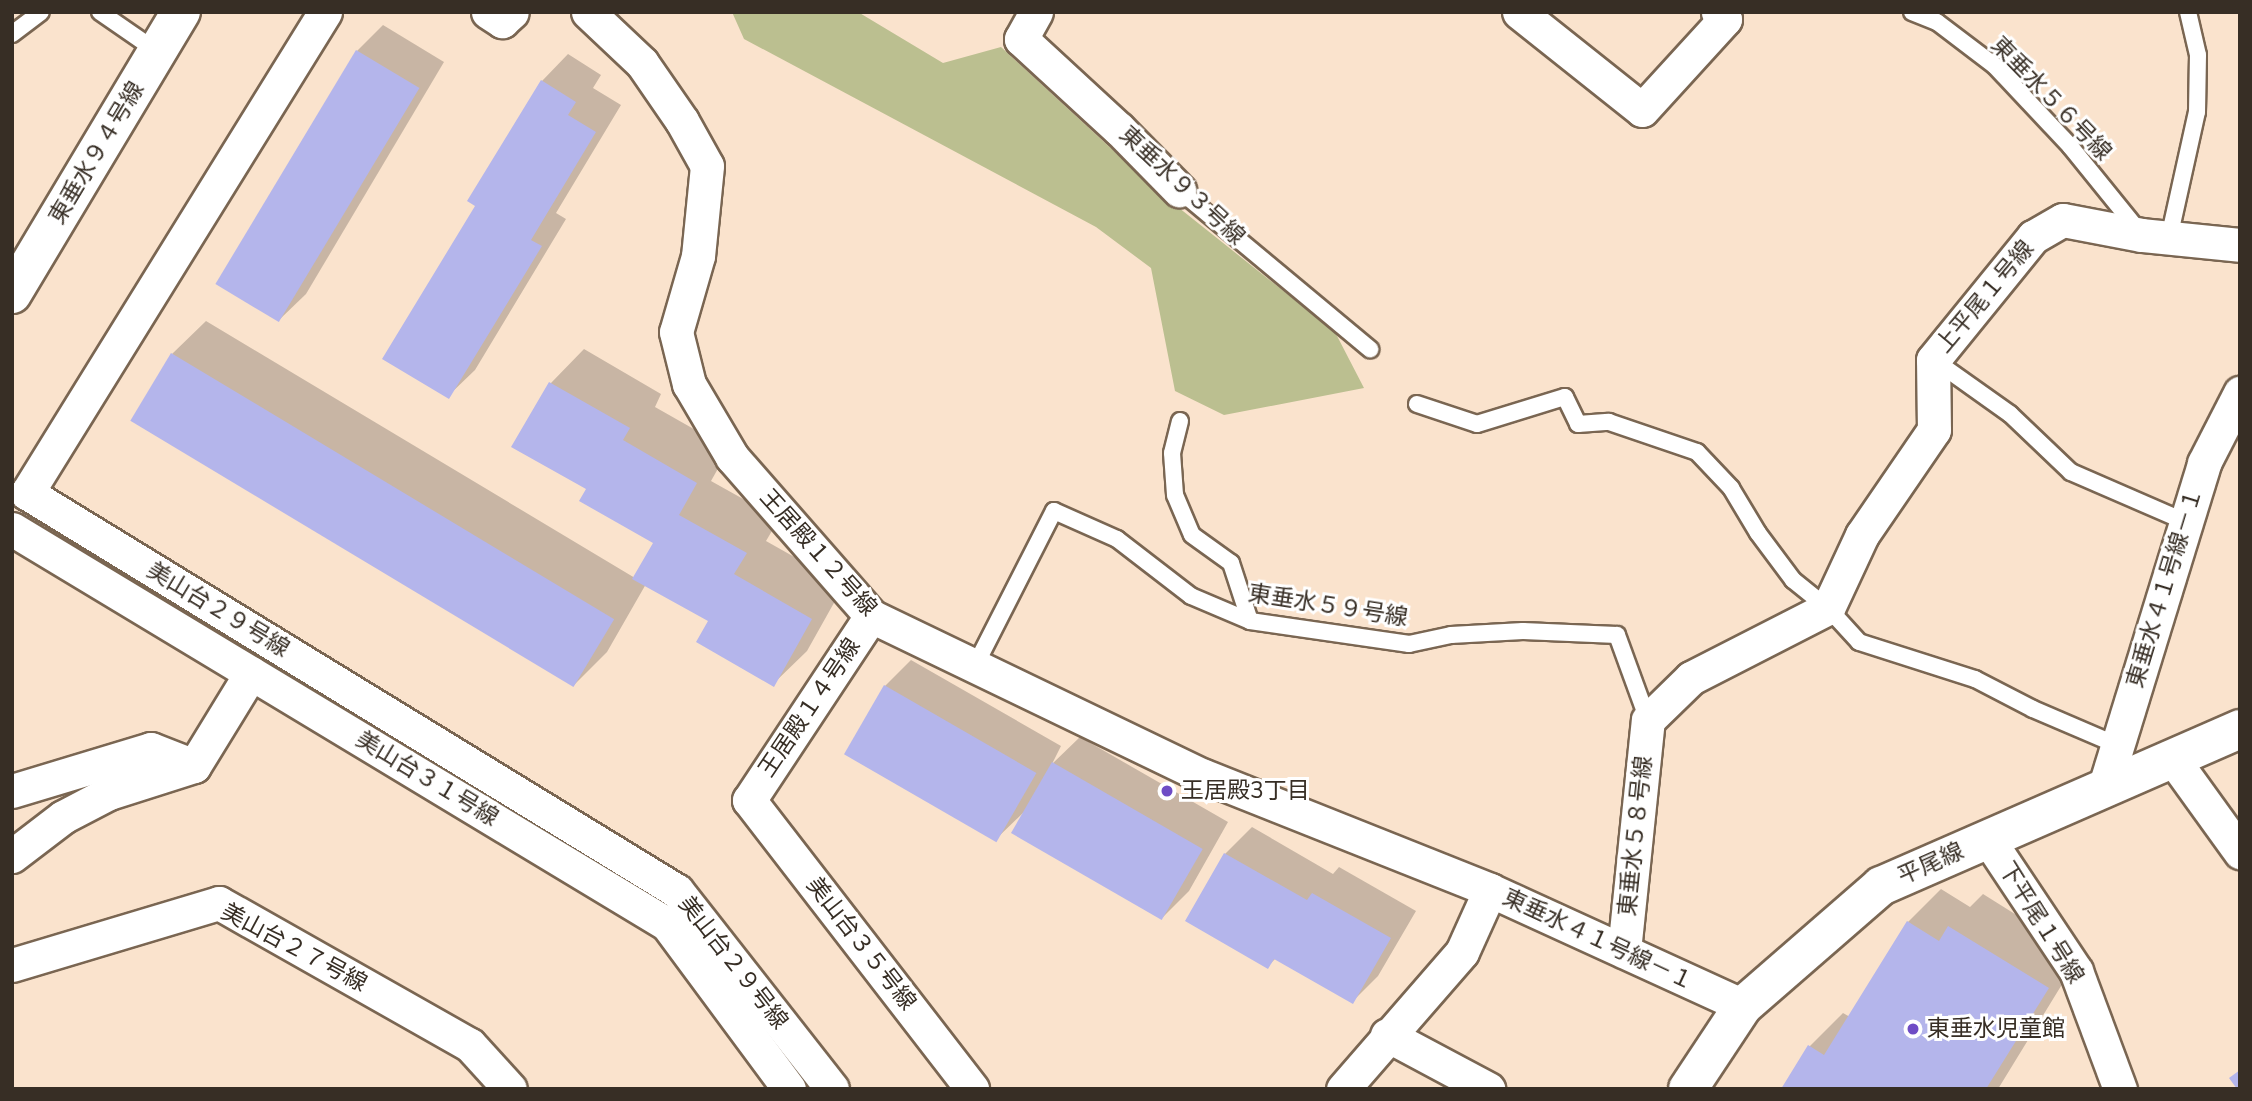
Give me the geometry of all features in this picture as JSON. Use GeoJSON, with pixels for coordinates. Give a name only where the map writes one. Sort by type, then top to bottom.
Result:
{"type":"FeatureCollection","features":[{"type":"Feature","properties":{"kind":"street","name":"東垂水９４号線"},"geometry":{"type":"LineString","coordinates":[[12,293],[181,12]]}},
{"type":"Feature","properties":{"kind":"street","name":"美山台２９号線"},"geometry":{"type":"LineString","coordinates":[[324,12],[27,493],[677,891],[832,1089]]}},
{"type":"Feature","properties":{"kind":"street"},"geometry":{"type":"LineString","coordinates":[[488,12],[502,20],[512,12]]}},
{"type":"Feature","properties":{"kind":"street","name":"王居殿１２号線"},"geometry":{"type":"LineString","coordinates":[[589,12],[642,63],[682,121],[707,166],[698,256],[676,332],[689,384],[733,457],[871,617],[1203,776],[1490,890]]}},
{"type":"Feature","properties":{"kind":"street","name":"東垂水９３号線"},"geometry":{"type":"LineString","coordinates":[[1036,12],[1021,39],[1119,129],[1179,190]]}},
{"type":"Feature","properties":{"kind":"street"},"geometry":{"type":"LineString","coordinates":[[1519,12],[1642,110],[1725,19],[1718,12]]}},
{"type":"Feature","properties":{"kind":"street","name":"上平尾１号線"},"geometry":{"type":"LineString","coordinates":[[1828,608],[1862,535],[1934,430],[1933,360],[2033,237],[2063,220],[2155,236],[2240,245]]}},
{"type":"Feature","properties":{"kind":"street","name":"東垂水４１号線－１"},"geometry":{"type":"LineString","coordinates":[[2104,789],[2204,463],[2240,393]]}},
{"type":"Feature","properties":{"kind":"street","name":"美山台３１号線"},"geometry":{"type":"LineString","coordinates":[[12,529],[667,924],[789,1089]]}},
{"type":"Feature","properties":{"kind":"street"},"geometry":{"type":"LineString","coordinates":[[1648,720],[1691,678],[1828,608]]}},
{"type":"Feature","properties":{"kind":"street","name":"王居殿１４号線"},"geometry":{"type":"LineString","coordinates":[[749,800],[871,617]]}},
{"type":"Feature","properties":{"kind":"street"},"geometry":{"type":"LineString","coordinates":[[12,856],[63,817],[108,793],[194,766],[251,673]]}},
{"type":"Feature","properties":{"kind":"street","name":"東垂水５８号線"},"geometry":{"type":"LineString","coordinates":[[1624,951],[1648,720]]}},
{"type":"Feature","properties":{"kind":"street","name":"平尾線"},"geometry":{"type":"LineString","coordinates":[[1688,1089],[1742,1006],[1881,886],[2240,729]]}},
{"type":"Feature","properties":{"kind":"street"},"geometry":{"type":"LineString","coordinates":[[12,791],[151,750],[194,766]]}},
{"type":"Feature","properties":{"kind":"street"},"geometry":{"type":"LineString","coordinates":[[2173,759],[2240,852]]}},
{"type":"Feature","properties":{"kind":"street","name":"美山台３５号線"},"geometry":{"type":"LineString","coordinates":[[749,800],[972,1089]]}},
{"type":"Feature","properties":{"kind":"street","name":"下平尾１号線"},"geometry":{"type":"LineString","coordinates":[[1988,839],[2076,971],[2120,1089]]}},
{"type":"Feature","properties":{"kind":"street","name":"東垂水４１号線－１"},"geometry":{"type":"LineString","coordinates":[[1343,1089],[1387,1035],[1462,953],[1490,890],[1742,1006]]}},
{"type":"Feature","properties":{"kind":"street","name":"美山台２７号線"},"geometry":{"type":"LineString","coordinates":[[12,965],[18,961],[219,903],[470,1045],[510,1089]]}},
{"type":"Feature","properties":{"kind":"street"},"geometry":{"type":"LineString","coordinates":[[1387,1035],[1488,1089]]}},
{"type":"Feature","properties":{"kind":"lane"},"geometry":{"type":"LineString","coordinates":[[12,34],[41,12]]}},
{"type":"Feature","properties":{"kind":"lane"},"geometry":{"type":"LineString","coordinates":[[100,12],[158,52]]}},
{"type":"Feature","properties":{"kind":"lane","name":"東垂水５６号線"},"geometry":{"type":"LineString","coordinates":[[1912,12],[1937,22],[1995,66],[2155,236]]}},
{"type":"Feature","properties":{"kind":"lane"},"geometry":{"type":"LineString","coordinates":[[2155,236],[2197,112],[2198,55],[2188,12]]}},
{"type":"Feature","properties":{"kind":"lane","name":"東垂水９３号線"},"geometry":{"type":"LineString","coordinates":[[1179,190],[1370,349]]}},
{"type":"Feature","properties":{"kind":"lane"},"geometry":{"type":"LineString","coordinates":[[1933,360],[2010,414],[2071,472],[2186,522]]}},
{"type":"Feature","properties":{"kind":"lane"},"geometry":{"type":"LineString","coordinates":[[1417,404],[1477,424],[1565,397],[1578,424],[1609,422],[1697,453],[1731,488],[1793,580],[1828,608],[1859,642],[1975,678],[2033,709],[2118,745]]}},
{"type":"Feature","properties":{"kind":"lane"},"geometry":{"type":"LineString","coordinates":[[1180,421],[1172,453],[1175,495],[1192,536],[1231,563],[1250,621]]}},
{"type":"Feature","properties":{"kind":"lane","name":"東垂水５９号線"},"geometry":{"type":"LineString","coordinates":[[975,666],[1054,510],[1118,539],[1191,596],[1250,621],[1409,644],[1451,635],[1523,631],[1617,635],[1648,720]]}},
{"type":"Feature","properties":{"kind":"green space"},"geometry":{"type":"Polygon","coordinates":[[[732,12],[858,12],[943,63],[1001,47],[1154,188],[1335,332],[1364,388],[1224,415],[1175,391],[1151,268],[1096,227],[744,39],[732,12]]]}},
{"type":"Feature","properties":{"kind":"building"},"geometry":{"type":"Polygon","coordinates":[[[356,50],[419,88],[279,322],[215,284],[356,50]]]}},
{"type":"Feature","properties":{"kind":"building"},"geometry":{"type":"Polygon","coordinates":[[[541,80],[576,102],[568,115],[596,132],[531,240],[542,246],[449,399],[382,359],[475,206],[467,201],[541,80]]]}},
{"type":"Feature","properties":{"kind":"building"},"geometry":{"type":"Polygon","coordinates":[[[171,353],[614,619],[573,687],[130,421],[171,353]]]}},
{"type":"Feature","properties":{"kind":"building"},"geometry":{"type":"Polygon","coordinates":[[[549,382],[630,428],[623,440],[697,483],[679,515],[747,553],[734,574],[812,619],[774,687],[696,642],[708,621],[632,579],[653,543],[579,501],[586,489],[511,447],[549,382]]]}},
{"type":"Feature","properties":{"kind":"building"},"geometry":{"type":"Polygon","coordinates":[[[884,685],[1036,773],[996,842],[844,754],[884,685]]]}},
{"type":"Feature","properties":{"kind":"building"},"geometry":{"type":"Polygon","coordinates":[[[1052,762],[1203,849],[1162,920],[1011,833],[1052,762]]]}},
{"type":"Feature","properties":{"kind":"building"},"geometry":{"type":"Polygon","coordinates":[[[1224,853],[1307,900],[1312,893],[1391,938],[1353,1004],[1274,959],[1268,969],[1185,921],[1224,853]]]}},
{"type":"Feature","properties":{"kind":"building"},"geometry":{"type":"Polygon","coordinates":[[[1907,921],[1939,941],[1948,926],[2049,988],[1986,1089],[1781,1089],[1808,1045],[1824,1055],[1907,921]]]}},
{"type":"Feature","properties":{"kind":"building"},"geometry":{"type":"Polygon","coordinates":[[[2240,1070],[2240,1089],[2237,1089],[2229,1078],[2240,1070]]]}},
{"type":"Feature","properties":{"kind":"place","name":"王居殿3丁目"},"geometry":{"type":"Point","coordinates":[1167,791]}},
{"type":"Feature","properties":{"kind":"place","name":"東垂水児童館"},"geometry":{"type":"Point","coordinates":[1913,1029]}}]}
